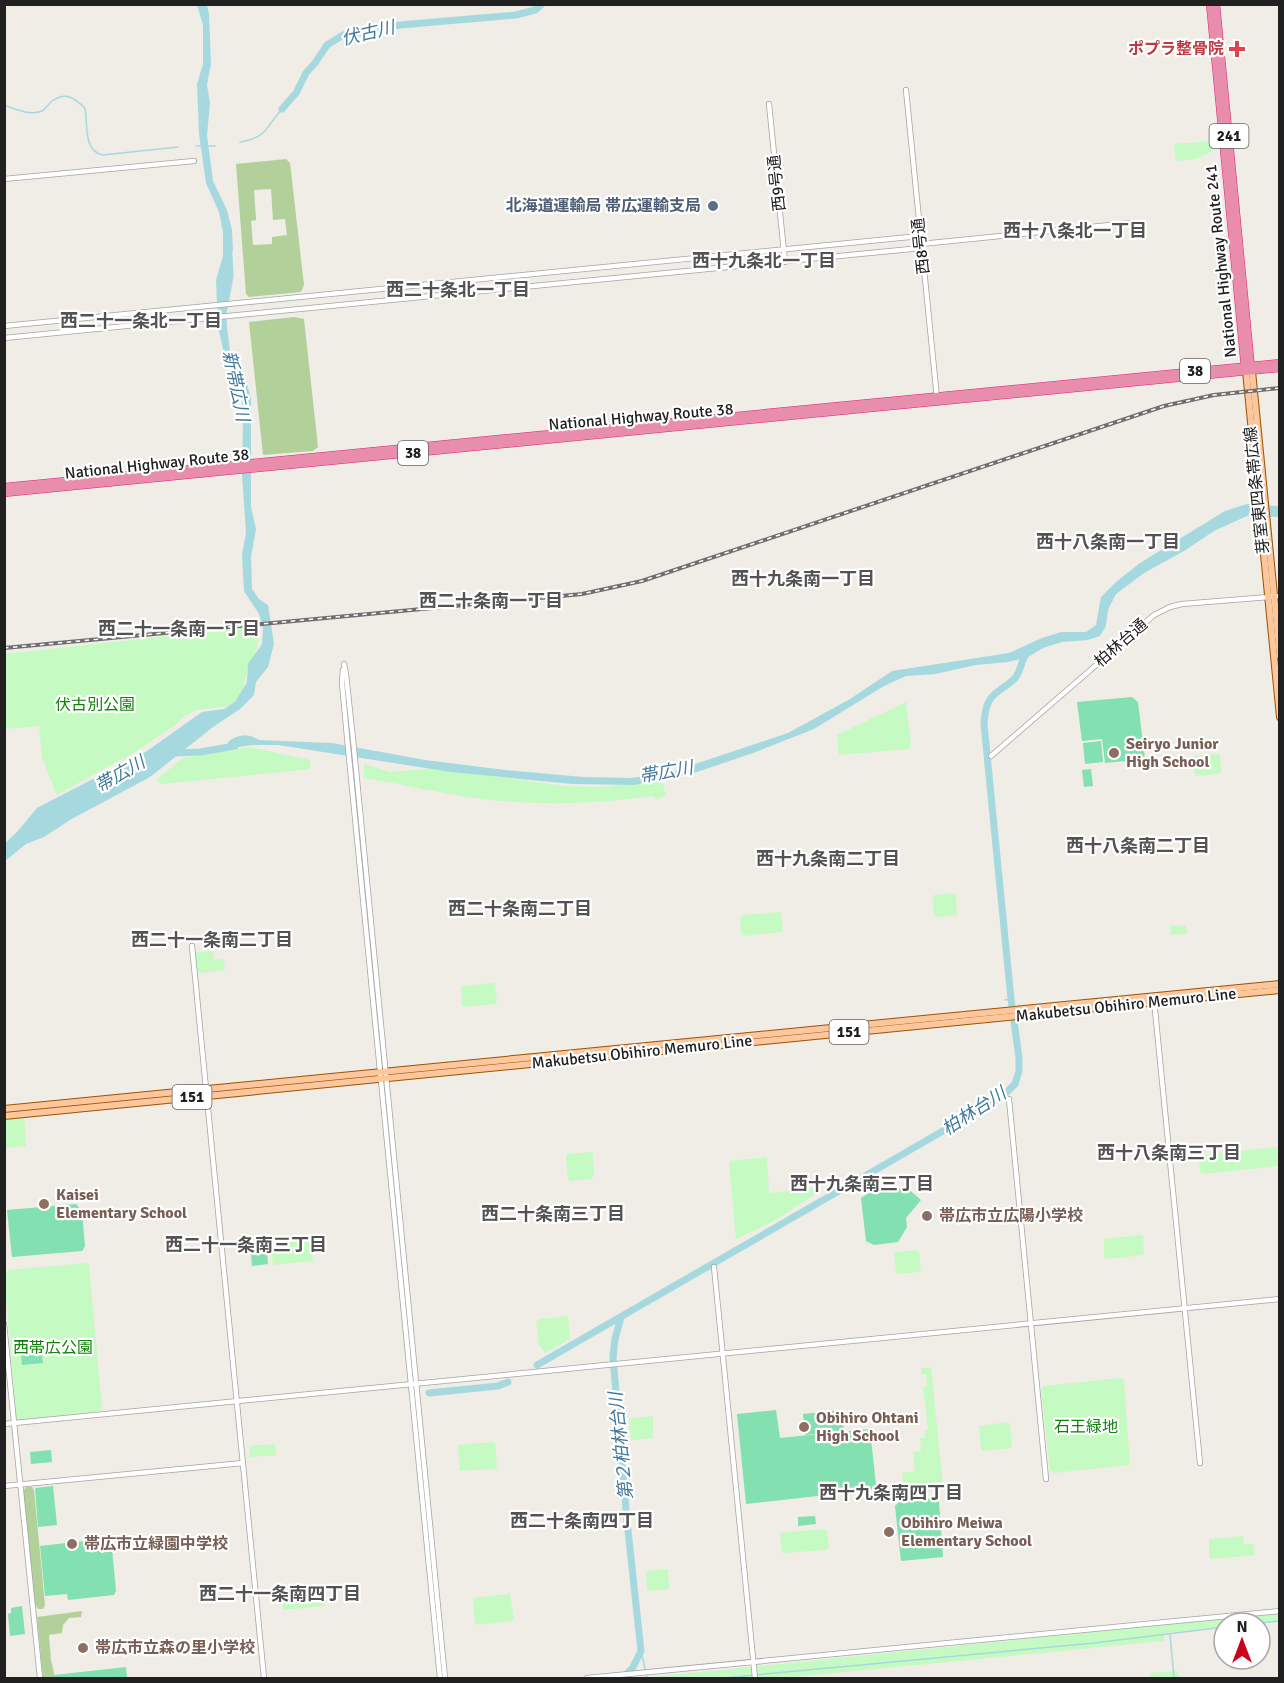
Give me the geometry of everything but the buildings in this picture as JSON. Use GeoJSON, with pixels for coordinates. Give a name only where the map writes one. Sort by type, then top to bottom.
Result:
{"type":"FeatureCollection","features":[{"type":"Feature","properties":{"kind":"highway","name":"National Highway Route 241"},"geometry":{"type":"LineString","coordinates":[[1210,4],[1248,368]]}},
{"type":"Feature","properties":{"kind":"highway","name":"241"},"geometry":{"type":"LineString","coordinates":[[1216,4],[1248,368]]}},
{"type":"Feature","properties":{"kind":"highway","name":"National Highway Route 38"},"geometry":{"type":"LineString","coordinates":[[4,493],[258,465],[1280,363]]}},
{"type":"Feature","properties":{"kind":"highway","name":"National Highway Route 38"},"geometry":{"type":"LineString","coordinates":[[1248,368],[1280,368]]}},
{"type":"Feature","properties":{"kind":"highway","name":"National Highway Route 38"},"geometry":{"type":"LineString","coordinates":[[4,487],[224,469]]}},
{"type":"Feature","properties":{"kind":"main road","name":"芽室東四条帯広線"},"geometry":{"type":"LineString","coordinates":[[1248,368],[1280,656]]}},
{"type":"Feature","properties":{"kind":"main road","name":"芽室東四条帯広線"},"geometry":{"type":"LineString","coordinates":[[1274,596],[1280,717]]}},
{"type":"Feature","properties":{"kind":"main road","name":"Makubetsu Obihiro Memuro Line"},"geometry":{"type":"LineString","coordinates":[[4,1116],[206,1093],[1154,999],[1280,984]]}},
{"type":"Feature","properties":{"kind":"main road","name":"Makubetsu Obihiro Memuro Line"},"geometry":{"type":"LineString","coordinates":[[1154,999],[1280,990]]}},
{"type":"Feature","properties":{"kind":"main road","name":"Makubetsu Obihiro Memuro Line"},"geometry":{"type":"LineString","coordinates":[[4,1109],[206,1093]]}},
{"type":"Feature","properties":{"kind":"street","name":"西8号通"},"geometry":{"type":"LineString","coordinates":[[906,90],[937,399]]}},
{"type":"Feature","properties":{"kind":"street","name":"西9号通"},"geometry":{"type":"LineString","coordinates":[[769,104],[785,262]]}},
{"type":"Feature","properties":{"kind":"street"},"geometry":{"type":"LineString","coordinates":[[4,179],[194,160]]}},
{"type":"Feature","properties":{"kind":"street"},"geometry":{"type":"LineString","coordinates":[[4,338],[785,262],[1130,224]]}},
{"type":"Feature","properties":{"kind":"street"},"geometry":{"type":"LineString","coordinates":[[4,326],[920,236]]}},
{"type":"Feature","properties":{"kind":"street","name":"柏林台通"},"geometry":{"type":"LineString","coordinates":[[992,756],[1154,615],[1182,604],[1274,596]]}},
{"type":"Feature","properties":{"kind":"street"},"geometry":{"type":"LineString","coordinates":[[383,1075],[356,761],[347,705],[344,664],[349,760],[445,1678]]}},
{"type":"Feature","properties":{"kind":"street"},"geometry":{"type":"LineString","coordinates":[[192,946],[264,1678]]}},
{"type":"Feature","properties":{"kind":"street"},"geometry":{"type":"LineString","coordinates":[[1154,999],[1200,1463]]}},
{"type":"Feature","properties":{"kind":"street"},"geometry":{"type":"LineString","coordinates":[[1009,1100],[1046,1479]]}},
{"type":"Feature","properties":{"kind":"street"},"geometry":{"type":"LineString","coordinates":[[714,1268],[755,1678]]}},
{"type":"Feature","properties":{"kind":"street"},"geometry":{"type":"LineString","coordinates":[[4,1424],[1280,1299]]}},
{"type":"Feature","properties":{"kind":"street"},"geometry":{"type":"LineString","coordinates":[[4,1324],[40,1678]]}},
{"type":"Feature","properties":{"kind":"street"},"geometry":{"type":"LineString","coordinates":[[414,1384],[440,1678]]}},
{"type":"Feature","properties":{"kind":"street"},"geometry":{"type":"LineString","coordinates":[[4,1486],[243,1463]]}},
{"type":"Feature","properties":{"kind":"street"},"geometry":{"type":"LineString","coordinates":[[586,1678],[1280,1611]]}},
{"type":"Feature","properties":{"kind":"green space"},"geometry":{"type":"Polygon","coordinates":[[[1212,141],[1213,151],[1196,159],[1176,161],[1174,144],[1212,141]]]}},
{"type":"Feature","properties":{"kind":"green space"},"geometry":{"type":"Polygon","coordinates":[[[286,159],[290,163],[304,285],[301,292],[249,297],[246,294],[236,164],[286,159]],[[271,189],[254,190],[256,220],[251,221],[253,245],[272,244],[272,237],[287,235],[285,219],[273,220],[271,189]]]}},
{"type":"Feature","properties":{"kind":"green space"},"geometry":{"type":"Polygon","coordinates":[[[294,317],[304,319],[318,447],[313,451],[263,455],[249,322],[294,317]]]}},
{"type":"Feature","properties":{"kind":"green space","name":"伏古別公園"},"geometry":{"type":"Polygon","coordinates":[[[259,626],[257,647],[237,705],[197,710],[184,716],[174,726],[135,752],[57,795],[42,758],[39,726],[5,729],[5,654],[259,626]]]}},
{"type":"Feature","properties":{"kind":"green space"},"geometry":{"type":"Polygon","coordinates":[[[1132,697],[1138,702],[1145,759],[1105,763],[1102,739],[1082,741],[1077,702],[1132,697]]]}},
{"type":"Feature","properties":{"kind":"green space"},"geometry":{"type":"Polygon","coordinates":[[[906,702],[911,745],[909,749],[839,755],[837,735],[906,702]]]}},
{"type":"Feature","properties":{"kind":"green space"},"geometry":{"type":"Polygon","coordinates":[[[1101,741],[1103,762],[1085,764],[1083,743],[1101,741]]]}},
{"type":"Feature","properties":{"kind":"green space"},"geometry":{"type":"Polygon","coordinates":[[[249,747],[310,760],[310,769],[161,784],[157,779],[183,758],[249,747]]]}},
{"type":"Feature","properties":{"kind":"green space"},"geometry":{"type":"Polygon","coordinates":[[[1220,755],[1221,772],[1219,774],[1195,776],[1193,756],[1220,755]]]}},
{"type":"Feature","properties":{"kind":"green space"},"geometry":{"type":"Polygon","coordinates":[[[364,764],[390,772],[452,770],[563,786],[605,787],[662,780],[666,796],[656,799],[653,796],[568,803],[525,803],[482,799],[364,778],[364,764]]]}},
{"type":"Feature","properties":{"kind":"green space"},"geometry":{"type":"Polygon","coordinates":[[[1091,769],[1093,786],[1084,787],[1082,770],[1091,769]]]}},
{"type":"Feature","properties":{"kind":"green space"},"geometry":{"type":"Polygon","coordinates":[[[954,893],[957,915],[936,917],[933,906],[934,895],[954,893]]]}},
{"type":"Feature","properties":{"kind":"green space"},"geometry":{"type":"Polygon","coordinates":[[[780,912],[783,930],[781,932],[744,936],[741,933],[740,918],[742,915],[780,912]]]}},
{"type":"Feature","properties":{"kind":"green space"},"geometry":{"type":"Polygon","coordinates":[[[1186,925],[1187,934],[1171,935],[1170,926],[1186,925]]]}},
{"type":"Feature","properties":{"kind":"green space"},"geometry":{"type":"Polygon","coordinates":[[[213,951],[214,960],[224,959],[225,970],[200,973],[196,971],[195,953],[213,951]]]}},
{"type":"Feature","properties":{"kind":"green space"},"geometry":{"type":"Polygon","coordinates":[[[493,983],[497,1002],[495,1004],[465,1007],[462,1005],[461,988],[463,986],[493,983]]]}},
{"type":"Feature","properties":{"kind":"green space"},"geometry":{"type":"Polygon","coordinates":[[[24,1116],[26,1146],[5,1148],[5,1118],[24,1116]]]}},
{"type":"Feature","properties":{"kind":"green space"},"geometry":{"type":"Polygon","coordinates":[[[1277,1147],[1279,1166],[1204,1174],[1200,1172],[1199,1158],[1201,1155],[1277,1147]]]}},
{"type":"Feature","properties":{"kind":"green space"},"geometry":{"type":"Polygon","coordinates":[[[591,1152],[594,1175],[592,1179],[571,1181],[568,1179],[567,1154],[591,1152]]]}},
{"type":"Feature","properties":{"kind":"green space"},"geometry":{"type":"Polygon","coordinates":[[[767,1157],[769,1193],[813,1188],[817,1193],[774,1221],[736,1239],[729,1161],[767,1157]]]}},
{"type":"Feature","properties":{"kind":"green space"},"geometry":{"type":"Polygon","coordinates":[[[906,1187],[921,1200],[906,1218],[907,1227],[898,1242],[874,1245],[866,1241],[861,1198],[872,1191],[906,1187]]]}},
{"type":"Feature","properties":{"kind":"green space"},"geometry":{"type":"Polygon","coordinates":[[[76,1204],[82,1211],[85,1246],[82,1251],[12,1257],[7,1210],[76,1204]]]}},
{"type":"Feature","properties":{"kind":"green space"},"geometry":{"type":"Polygon","coordinates":[[[1143,1236],[1144,1255],[1104,1258],[1104,1239],[1143,1236]]]}},
{"type":"Feature","properties":{"kind":"green space"},"geometry":{"type":"Polygon","coordinates":[[[311,1240],[313,1261],[273,1265],[271,1244],[311,1240]]]}},
{"type":"Feature","properties":{"kind":"green space"},"geometry":{"type":"Polygon","coordinates":[[[916,1250],[919,1252],[921,1269],[919,1272],[899,1274],[896,1272],[894,1255],[896,1252],[916,1250]]]}},
{"type":"Feature","properties":{"kind":"green space"},"geometry":{"type":"Polygon","coordinates":[[[267,1252],[268,1264],[252,1266],[251,1253],[267,1252]]]}},
{"type":"Feature","properties":{"kind":"green space","name":"西帯広公園"},"geometry":{"type":"Polygon","coordinates":[[[86,1263],[89,1265],[102,1407],[100,1411],[21,1420],[16,1417],[4,1274],[8,1270],[86,1263]]]}},
{"type":"Feature","properties":{"kind":"green space"},"geometry":{"type":"Polygon","coordinates":[[[568,1316],[570,1339],[545,1353],[539,1345],[536,1321],[568,1316]]]}},
{"type":"Feature","properties":{"kind":"green space"},"geometry":{"type":"Polygon","coordinates":[[[40,1342],[43,1363],[22,1365],[20,1344],[40,1342]]]}},
{"type":"Feature","properties":{"kind":"green space"},"geometry":{"type":"Polygon","coordinates":[[[931,1367],[943,1487],[942,1489],[904,1493],[902,1473],[915,1471],[913,1452],[921,1451],[920,1438],[925,1438],[925,1431],[928,1430],[923,1386],[927,1386],[926,1374],[921,1374],[921,1368],[931,1367]]]}},
{"type":"Feature","properties":{"kind":"green space","name":"石王緑地"},"geometry":{"type":"Polygon","coordinates":[[[1120,1378],[1124,1380],[1130,1465],[1054,1473],[1050,1471],[1041,1390],[1044,1386],[1120,1378]]]}},
{"type":"Feature","properties":{"kind":"green space"},"geometry":{"type":"Polygon","coordinates":[[[776,1410],[780,1438],[870,1429],[876,1485],[871,1490],[746,1504],[737,1414],[776,1410]]]}},
{"type":"Feature","properties":{"kind":"green space"},"geometry":{"type":"Polygon","coordinates":[[[842,1410],[844,1431],[805,1435],[803,1414],[842,1410]]]}},
{"type":"Feature","properties":{"kind":"green space"},"geometry":{"type":"Polygon","coordinates":[[[653,1416],[653,1438],[631,1439],[629,1423],[631,1418],[653,1416]]]}},
{"type":"Feature","properties":{"kind":"green space"},"geometry":{"type":"Polygon","coordinates":[[[1008,1422],[1011,1448],[983,1451],[979,1426],[1008,1422]]]}},
{"type":"Feature","properties":{"kind":"green space"},"geometry":{"type":"Polygon","coordinates":[[[495,1442],[497,1469],[460,1471],[458,1445],[495,1442]]]}},
{"type":"Feature","properties":{"kind":"green space"},"geometry":{"type":"Polygon","coordinates":[[[275,1444],[276,1455],[250,1457],[249,1446],[275,1444]]]}},
{"type":"Feature","properties":{"kind":"green space"},"geometry":{"type":"Polygon","coordinates":[[[51,1450],[52,1462],[31,1464],[30,1452],[51,1450]]]}},
{"type":"Feature","properties":{"kind":"green space"},"geometry":{"type":"Polygon","coordinates":[[[53,1486],[57,1525],[38,1527],[35,1488],[53,1486]]]}},
{"type":"Feature","properties":{"kind":"green space"},"geometry":{"type":"Polygon","coordinates":[[[26,1487],[32,1487],[34,1490],[45,1605],[43,1609],[38,1609],[35,1604],[23,1491],[26,1487]]]}},
{"type":"Feature","properties":{"kind":"green space"},"geometry":{"type":"Polygon","coordinates":[[[935,1498],[939,1502],[943,1557],[901,1561],[895,1506],[900,1501],[935,1498]]]}},
{"type":"Feature","properties":{"kind":"green space"},"geometry":{"type":"Polygon","coordinates":[[[815,1516],[816,1524],[798,1526],[798,1517],[815,1516]]]}},
{"type":"Feature","properties":{"kind":"green space"},"geometry":{"type":"Polygon","coordinates":[[[827,1530],[829,1546],[827,1550],[782,1553],[780,1533],[827,1530]]]}},
{"type":"Feature","properties":{"kind":"green space"},"geometry":{"type":"Polygon","coordinates":[[[1243,1536],[1244,1544],[1253,1544],[1255,1555],[1212,1559],[1209,1557],[1209,1539],[1243,1536]]]}},
{"type":"Feature","properties":{"kind":"green space"},"geometry":{"type":"Polygon","coordinates":[[[111,1538],[116,1591],[114,1595],[68,1600],[67,1594],[45,1596],[40,1546],[111,1538]]]}},
{"type":"Feature","properties":{"kind":"green space"},"geometry":{"type":"Polygon","coordinates":[[[668,1570],[669,1587],[649,1591],[646,1571],[668,1570]]]}},
{"type":"Feature","properties":{"kind":"green space"},"geometry":{"type":"Polygon","coordinates":[[[323,1587],[325,1606],[283,1610],[281,1591],[323,1587]]]}},
{"type":"Feature","properties":{"kind":"green space"},"geometry":{"type":"Polygon","coordinates":[[[510,1594],[514,1619],[512,1621],[478,1625],[475,1623],[473,1598],[510,1594]]]}},
{"type":"Feature","properties":{"kind":"green space"},"geometry":{"type":"Polygon","coordinates":[[[22,1606],[25,1634],[10,1636],[8,1614],[11,1613],[11,1608],[22,1606]]]}},
{"type":"Feature","properties":{"kind":"green space"},"geometry":{"type":"Polygon","coordinates":[[[82,1611],[81,1617],[69,1618],[63,1625],[62,1633],[49,1635],[55,1678],[43,1678],[37,1617],[82,1611]]]}},
{"type":"Feature","properties":{"kind":"green space"},"geometry":{"type":"Polygon","coordinates":[[[1279,1613],[1279,1622],[1272,1622],[1272,1614],[1279,1613]]]}},
{"type":"Feature","properties":{"kind":"green space"},"geometry":{"type":"Polygon","coordinates":[[[1212,1620],[1212,1628],[1164,1633],[1164,1641],[784,1678],[642,1678],[1212,1620]]]}},
{"type":"Feature","properties":{"kind":"green space"},"geometry":{"type":"Polygon","coordinates":[[[126,1667],[127,1678],[55,1678],[54,1675],[126,1667]]]}},
{"type":"Feature","properties":{"kind":"green space"},"geometry":{"type":"Polygon","coordinates":[[[1178,1671],[1180,1678],[1150,1678],[1150,1673],[1178,1671]]]}},
{"type":"Feature","properties":{"kind":"water"},"geometry":{"type":"Polygon","coordinates":[[[197,5],[207,5],[209,14],[211,64],[207,85],[210,103],[207,135],[213,181],[227,210],[232,230],[233,249],[225,292],[230,351],[244,374],[251,398],[251,507],[256,529],[251,557],[252,589],[259,599],[268,605],[274,644],[268,667],[256,682],[254,695],[240,709],[213,727],[150,777],[70,820],[44,837],[26,844],[5,861],[5,843],[37,808],[147,751],[202,712],[224,709],[235,702],[247,682],[248,664],[262,644],[263,629],[259,614],[244,591],[242,555],[246,532],[242,475],[242,403],[235,378],[224,353],[218,327],[216,280],[223,256],[223,232],[219,212],[206,183],[199,134],[197,84],[203,64],[203,25],[197,5]]]}},
{"type":"Feature","properties":{"kind":"water"},"geometry":{"type":"Polygon","coordinates":[[[1247,504],[1279,506],[1279,517],[1247,516],[1214,531],[1144,573],[1116,594],[1108,610],[1106,626],[1100,636],[1088,640],[1062,642],[1043,648],[1028,657],[1008,662],[976,665],[935,674],[906,676],[884,686],[814,729],[691,774],[634,785],[572,784],[451,772],[278,745],[228,748],[228,742],[232,739],[247,735],[259,740],[332,743],[425,760],[505,770],[583,777],[631,778],[668,773],[788,733],[850,699],[892,671],[1009,653],[1061,632],[1086,632],[1096,625],[1101,597],[1116,582],[1140,563],[1225,511],[1247,504]]]}},
{"type":"Feature","properties":{"kind":"waterway","name":"伏古川"},"geometry":{"type":"LineString","coordinates":[[282,109],[296,93],[306,73],[327,45],[343,35],[400,25],[516,15],[535,10],[542,4]]}},
{"type":"Feature","properties":{"kind":"waterway","name":"伏古川"},"geometry":{"type":"LineString","coordinates":[[4,105],[33,113],[43,110],[57,98],[70,97],[85,108],[89,143],[97,153],[103,155],[178,147]]}},
{"type":"Feature","properties":{"kind":"waterway","name":"伏古川"},"geometry":{"type":"LineString","coordinates":[[240,142],[256,137],[265,131],[282,109]]}},
{"type":"Feature","properties":{"kind":"waterway","name":"伏古川"},"geometry":{"type":"LineString","coordinates":[[196,146],[202,146]]}},
{"type":"Feature","properties":{"kind":"waterway","name":"伏古川"},"geometry":{"type":"LineString","coordinates":[[206,146],[215,146]]}},
{"type":"Feature","properties":{"kind":"waterway","name":"新帯広川"},"geometry":{"type":"LineString","coordinates":[[224,309],[230,276],[229,255]]}},
{"type":"Feature","properties":{"kind":"waterway","name":"柏林台川"},"geometry":{"type":"LineString","coordinates":[[537,1365],[1002,1097],[1015,1084],[1019,1071],[1019,1058],[1011,999],[984,724],[989,700],[1015,678],[1028,652]]}},
{"type":"Feature","properties":{"kind":"waterway","name":"帯広川"},"geometry":{"type":"LineString","coordinates":[[172,753],[200,752],[235,746]]}},
{"type":"Feature","properties":{"kind":"waterway","name":"柏林台川"},"geometry":{"type":"LineString","coordinates":[[1005,1000],[1011,999]]}},
{"type":"Feature","properties":{"kind":"waterway","name":"第２柏林台川"},"geometry":{"type":"LineString","coordinates":[[621,1317],[613,1357],[641,1651],[633,1667],[623,1678]]}},
{"type":"Feature","properties":{"kind":"waterway","name":"柏林台川"},"geometry":{"type":"LineString","coordinates":[[429,1393],[498,1386],[508,1382]]}},
{"type":"Feature","properties":{"kind":"waterway"},"geometry":{"type":"LineString","coordinates":[[1272,1622],[1280,1621]]}},
{"type":"Feature","properties":{"kind":"waterway"},"geometry":{"type":"LineString","coordinates":[[723,1678],[1094,1643],[1212,1628]]}},
{"type":"Feature","properties":{"kind":"waterway"},"geometry":{"type":"LineString","coordinates":[[1170,1634],[1174,1678]]}},
{"type":"Feature","properties":{"kind":"waterway"},"geometry":{"type":"LineString","coordinates":[[641,1651],[647,1678]]}},
{"type":"Feature","properties":{"kind":"railway"},"geometry":{"type":"LineString","coordinates":[[4,648],[582,594],[642,581],[1164,406],[1214,395],[1280,388]]}},
{"type":"Feature","properties":{"kind":"place","name":"ポプラ整骨院"},"geometry":{"type":"Point","coordinates":[1237,49]}},
{"type":"Feature","properties":{"kind":"place","name":"北海道運輸局 帯広運輸支局"},"geometry":{"type":"Point","coordinates":[713,206]}},
{"type":"Feature","properties":{"kind":"place","name":"Seiryo Junior High School"},"geometry":{"type":"Point","coordinates":[1114,753]}},
{"type":"Feature","properties":{"kind":"place","name":"Kaisei Elementary School"},"geometry":{"type":"Point","coordinates":[44,1204]}},
{"type":"Feature","properties":{"kind":"place","name":"帯広市立広陽小学校"},"geometry":{"type":"Point","coordinates":[927,1216]}},
{"type":"Feature","properties":{"kind":"place","name":"Obihiro Ohtani High School"},"geometry":{"type":"Point","coordinates":[804,1427]}},
{"type":"Feature","properties":{"kind":"place","name":"Obihiro Meiwa Elementary School"},"geometry":{"type":"Point","coordinates":[889,1532]}},
{"type":"Feature","properties":{"kind":"place","name":"帯広市立緑園中学校"},"geometry":{"type":"Point","coordinates":[72,1544]}},
{"type":"Feature","properties":{"kind":"place","name":"帯広市立森の里小学校"},"geometry":{"type":"Point","coordinates":[83,1648]}},
{"type":"Feature","properties":{"kind":"district","name":"西十八条北一丁目"},"geometry":{"type":"Point","coordinates":[1075,231]}},
{"type":"Feature","properties":{"kind":"district","name":"西十九条北一丁目"},"geometry":{"type":"Point","coordinates":[764,261]}},
{"type":"Feature","properties":{"kind":"district","name":"西二十条北一丁目"},"geometry":{"type":"Point","coordinates":[458,290]}},
{"type":"Feature","properties":{"kind":"district","name":"西二十一条北一丁目"},"geometry":{"type":"Point","coordinates":[141,321]}},
{"type":"Feature","properties":{"kind":"district","name":"西十八条南一丁目"},"geometry":{"type":"Point","coordinates":[1108,542]}},
{"type":"Feature","properties":{"kind":"district","name":"西十九条南一丁目"},"geometry":{"type":"Point","coordinates":[803,579]}},
{"type":"Feature","properties":{"kind":"district","name":"西二十条南一丁目"},"geometry":{"type":"Point","coordinates":[491,601]}},
{"type":"Feature","properties":{"kind":"district","name":"西二十一条南一丁目"},"geometry":{"type":"Point","coordinates":[179,629]}},
{"type":"Feature","properties":{"kind":"district","name":"西十八条南二丁目"},"geometry":{"type":"Point","coordinates":[1138,846]}},
{"type":"Feature","properties":{"kind":"district","name":"西十九条南二丁目"},"geometry":{"type":"Point","coordinates":[828,859]}},
{"type":"Feature","properties":{"kind":"district","name":"西二十条南二丁目"},"geometry":{"type":"Point","coordinates":[520,909]}},
{"type":"Feature","properties":{"kind":"district","name":"西二十一条南二丁目"},"geometry":{"type":"Point","coordinates":[212,940]}},
{"type":"Feature","properties":{"kind":"district","name":"西十八条南三丁目"},"geometry":{"type":"Point","coordinates":[1169,1153]}},
{"type":"Feature","properties":{"kind":"district","name":"西十九条南三丁目"},"geometry":{"type":"Point","coordinates":[862,1184]}},
{"type":"Feature","properties":{"kind":"district","name":"西二十条南三丁目"},"geometry":{"type":"Point","coordinates":[553,1214]}},
{"type":"Feature","properties":{"kind":"district","name":"西二十一条南三丁目"},"geometry":{"type":"Point","coordinates":[246,1245]}},
{"type":"Feature","properties":{"kind":"district","name":"西十九条南四丁目"},"geometry":{"type":"Point","coordinates":[891,1493]}},
{"type":"Feature","properties":{"kind":"district","name":"西二十条南四丁目"},"geometry":{"type":"Point","coordinates":[582,1521]}},
{"type":"Feature","properties":{"kind":"district","name":"西二十一条南四丁目"},"geometry":{"type":"Point","coordinates":[280,1594]}}]}
